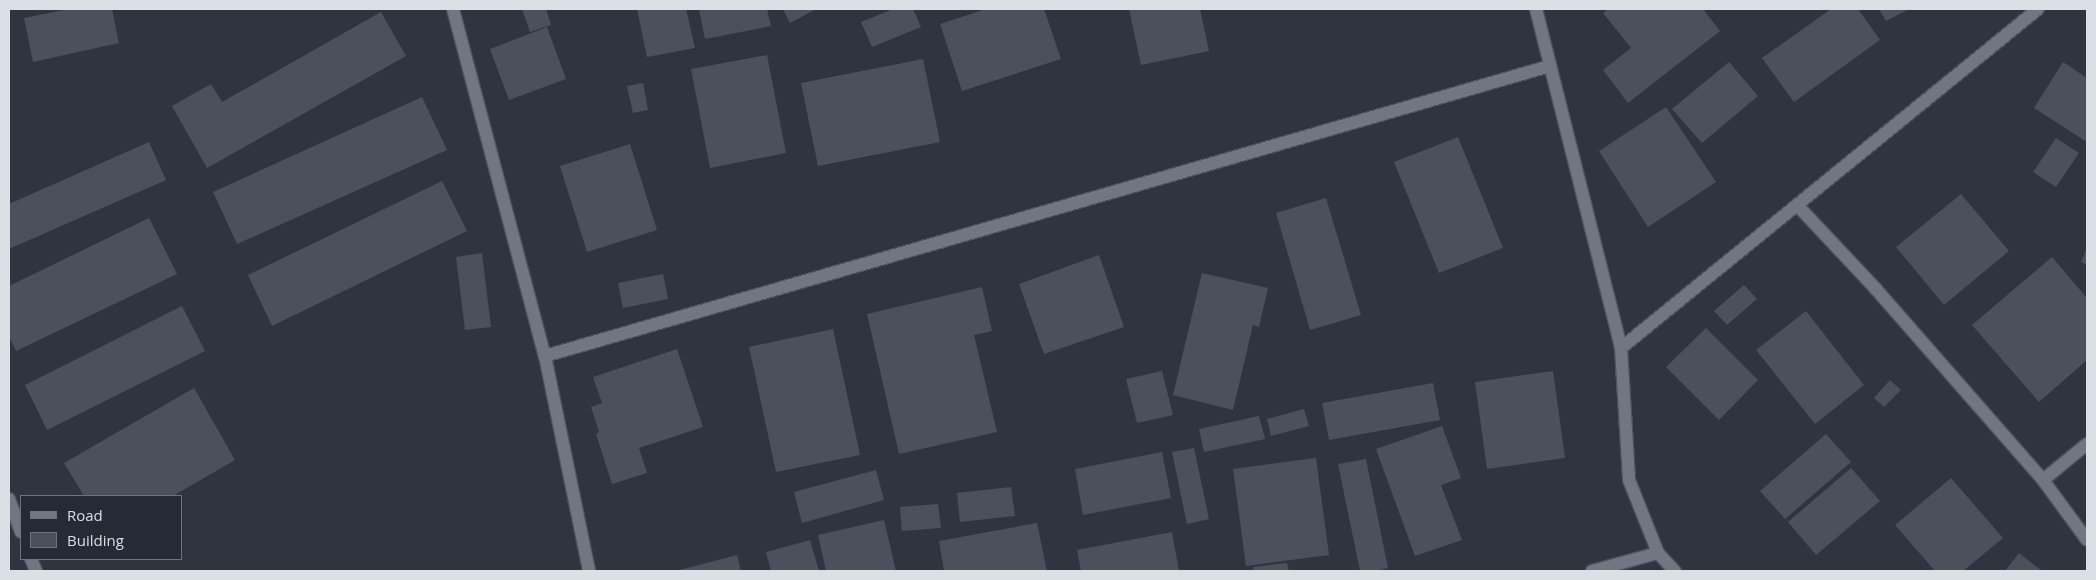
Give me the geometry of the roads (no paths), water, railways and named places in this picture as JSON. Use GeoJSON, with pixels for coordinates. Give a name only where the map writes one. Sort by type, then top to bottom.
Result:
{"type":"FeatureCollection","features":[{"type":"Feature","properties":{"kind":"street"},"geometry":{"type":"LineString","coordinates":[[453,9],[545,356],[589,571]]}},
{"type":"Feature","properties":{"kind":"street"},"geometry":{"type":"LineString","coordinates":[[1536,9],[1621,348],[1629,480],[1658,553],[1675,571]]}},
{"type":"Feature","properties":{"kind":"street"},"geometry":{"type":"LineString","coordinates":[[1621,348],[2038,9]]}},
{"type":"Feature","properties":{"kind":"street"},"geometry":{"type":"LineString","coordinates":[[545,356],[1550,66]]}},
{"type":"Feature","properties":{"kind":"street"},"geometry":{"type":"LineString","coordinates":[[1797,205],[1875,288],[2043,480],[2087,540]]}},
{"type":"Feature","properties":{"kind":"street"},"geometry":{"type":"LineString","coordinates":[[2043,480],[2087,444]]}},
{"type":"Feature","properties":{"kind":"street"},"geometry":{"type":"LineString","coordinates":[[9,498],[20,529]]}},
{"type":"Feature","properties":{"kind":"street"},"geometry":{"type":"LineString","coordinates":[[1592,571],[1658,553]]}}]}
